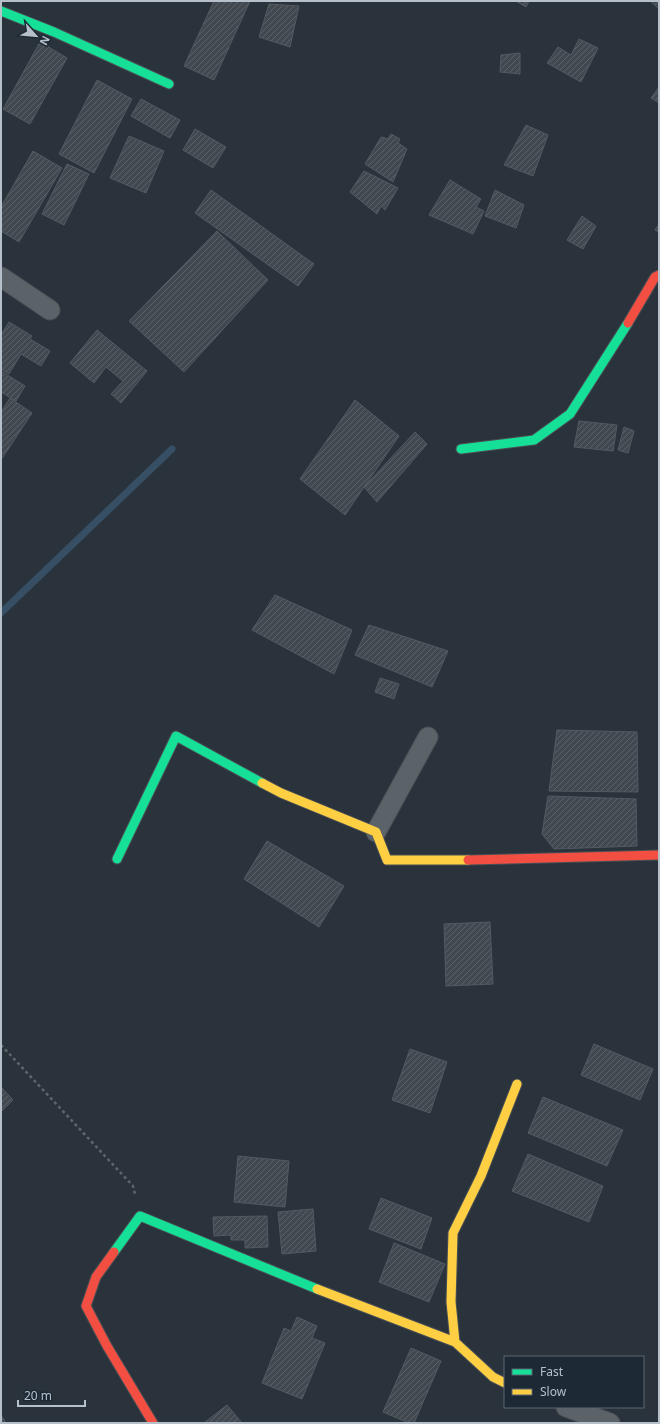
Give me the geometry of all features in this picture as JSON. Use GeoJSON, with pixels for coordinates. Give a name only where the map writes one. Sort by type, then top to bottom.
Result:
{"type":"FeatureCollection","features":[{"type":"Feature","properties":{"kind":"street"},"geometry":{"type":"LineString","coordinates":[[1,12],[54,32],[169,84]]}},
{"type":"Feature","properties":{"kind":"street"},"geometry":{"type":"LineString","coordinates":[[461,449],[534,440],[570,414],[614,346],[655,277],[659,275]]}},
{"type":"Feature","properties":{"kind":"street"},"geometry":{"type":"LineString","coordinates":[[1,277],[5,278],[50,310]]}},
{"type":"Feature","properties":{"kind":"street"},"geometry":{"type":"LineString","coordinates":[[117,859],[176,736],[281,793],[376,832],[387,860],[490,860],[659,855]]}},
{"type":"Feature","properties":{"kind":"street"},"geometry":{"type":"LineString","coordinates":[[376,832],[428,737]]}},
{"type":"Feature","properties":{"kind":"street"},"geometry":{"type":"LineString","coordinates":[[455,1342],[451,1302],[453,1233],[480,1176],[517,1084]]}},
{"type":"Feature","properties":{"kind":"street"},"geometry":{"type":"LineString","coordinates":[[153,1423],[86,1306],[96,1277],[140,1216],[305,1284],[455,1342],[493,1377],[504,1382]]}},
{"type":"Feature","properties":{"kind":"street"},"geometry":{"type":"LineString","coordinates":[[569,1408],[610,1423]]}},
{"type":"Feature","properties":{"kind":"path"},"geometry":{"type":"LineString","coordinates":[[1,1045],[133,1186],[140,1216]]}},
{"type":"Feature","properties":{"kind":"building"},"geometry":{"type":"Polygon","coordinates":[[[214,1],[250,1],[214,80],[184,66],[214,1]]]}},
{"type":"Feature","properties":{"kind":"building"},"geometry":{"type":"Polygon","coordinates":[[[516,1],[529,1],[526,7],[516,1]]]}},
{"type":"Feature","properties":{"kind":"building"},"geometry":{"type":"Polygon","coordinates":[[[650,1],[659,1],[659,9],[650,1]]]}},
{"type":"Feature","properties":{"kind":"building"},"geometry":{"type":"Polygon","coordinates":[[[269,4],[299,6],[290,47],[259,37],[269,4]]]}},
{"type":"Feature","properties":{"kind":"building"},"geometry":{"type":"Polygon","coordinates":[[[579,39],[598,48],[581,82],[547,63],[558,47],[571,55],[579,39]]]}},
{"type":"Feature","properties":{"kind":"building"},"geometry":{"type":"Polygon","coordinates":[[[40,42],[67,58],[30,124],[3,109],[40,42]]]}},
{"type":"Feature","properties":{"kind":"building"},"geometry":{"type":"Polygon","coordinates":[[[520,53],[520,74],[500,72],[501,55],[520,53]]]}},
{"type":"Feature","properties":{"kind":"building"},"geometry":{"type":"Polygon","coordinates":[[[97,80],[132,99],[94,173],[59,154],[97,80]]]}},
{"type":"Feature","properties":{"kind":"building"},"geometry":{"type":"Polygon","coordinates":[[[659,87],[659,103],[651,98],[659,87]]]}},
{"type":"Feature","properties":{"kind":"building"},"geometry":{"type":"Polygon","coordinates":[[[141,99],[180,120],[170,138],[131,116],[141,99]]]}},
{"type":"Feature","properties":{"kind":"building"},"geometry":{"type":"Polygon","coordinates":[[[526,125],[548,135],[533,176],[504,165],[526,125]]]}},
{"type":"Feature","properties":{"kind":"building"},"geometry":{"type":"Polygon","coordinates":[[[195,129],[226,147],[213,168],[183,150],[195,129]]]}},
{"type":"Feature","properties":{"kind":"building"},"geometry":{"type":"Polygon","coordinates":[[[391,134],[400,139],[398,143],[407,149],[393,182],[365,164],[381,137],[388,139],[391,134]]]}},
{"type":"Feature","properties":{"kind":"building"},"geometry":{"type":"Polygon","coordinates":[[[129,136],[164,151],[146,193],[110,178],[129,136]]]}},
{"type":"Feature","properties":{"kind":"building"},"geometry":{"type":"Polygon","coordinates":[[[33,151],[62,168],[19,242],[1,231],[1,207],[33,151]]]}},
{"type":"Feature","properties":{"kind":"building"},"geometry":{"type":"Polygon","coordinates":[[[67,164],[89,174],[64,225],[42,214],[67,164]]]}},
{"type":"Feature","properties":{"kind":"building"},"geometry":{"type":"Polygon","coordinates":[[[364,171],[398,188],[385,210],[381,206],[377,214],[350,192],[364,171]]]}},
{"type":"Feature","properties":{"kind":"building"},"geometry":{"type":"Polygon","coordinates":[[[450,180],[481,199],[476,207],[484,211],[473,234],[429,215],[450,180]]]}},
{"type":"Feature","properties":{"kind":"building"},"geometry":{"type":"Polygon","coordinates":[[[211,190],[314,264],[298,286],[195,213],[211,190]]]}},
{"type":"Feature","properties":{"kind":"building"},"geometry":{"type":"Polygon","coordinates":[[[495,190],[524,205],[516,228],[485,216],[495,190]]]}},
{"type":"Feature","properties":{"kind":"building"},"geometry":{"type":"Polygon","coordinates":[[[582,216],[596,226],[583,249],[567,240],[582,216]]]}},
{"type":"Feature","properties":{"kind":"building"},"geometry":{"type":"Polygon","coordinates":[[[659,224],[659,232],[655,230],[659,224]]]}},
{"type":"Feature","properties":{"kind":"building"},"geometry":{"type":"Polygon","coordinates":[[[217,231],[268,280],[184,372],[129,321],[217,231]]]}},
{"type":"Feature","properties":{"kind":"building"},"geometry":{"type":"Polygon","coordinates":[[[9,322],[32,336],[30,339],[50,351],[41,366],[21,354],[9,374],[1,369],[1,335],[9,322]]]}},
{"type":"Feature","properties":{"kind":"building"},"geometry":{"type":"Polygon","coordinates":[[[97,330],[147,371],[121,403],[111,394],[123,381],[106,367],[94,383],[70,363],[97,330]]]}},
{"type":"Feature","properties":{"kind":"building"},"geometry":{"type":"Polygon","coordinates":[[[1,371],[25,386],[16,401],[1,392],[1,371]]]}},
{"type":"Feature","properties":{"kind":"building"},"geometry":{"type":"Polygon","coordinates":[[[10,398],[32,413],[1,460],[1,412],[10,398]]]}},
{"type":"Feature","properties":{"kind":"building"},"geometry":{"type":"Polygon","coordinates":[[[355,400],[399,436],[345,515],[300,479],[355,400]]]}},
{"type":"Feature","properties":{"kind":"building"},"geometry":{"type":"Polygon","coordinates":[[[579,421],[617,425],[613,451],[574,447],[579,421]]]}},
{"type":"Feature","properties":{"kind":"building"},"geometry":{"type":"Polygon","coordinates":[[[624,427],[634,431],[628,453],[618,450],[624,427]]]}},
{"type":"Feature","properties":{"kind":"building"},"geometry":{"type":"Polygon","coordinates":[[[415,432],[427,444],[377,502],[364,487],[415,432]]]}},
{"type":"Feature","properties":{"kind":"building"},"geometry":{"type":"Polygon","coordinates":[[[275,595],[352,630],[334,674],[252,630],[275,595]]]}},
{"type":"Feature","properties":{"kind":"building"},"geometry":{"type":"Polygon","coordinates":[[[369,625],[448,651],[432,687],[355,655],[369,625]]]}},
{"type":"Feature","properties":{"kind":"building"},"geometry":{"type":"Polygon","coordinates":[[[380,678],[399,684],[394,699],[375,692],[380,678]]]}},
{"type":"Feature","properties":{"kind":"building"},"geometry":{"type":"Polygon","coordinates":[[[557,730],[637,732],[638,792],[549,791],[557,730]]]}},
{"type":"Feature","properties":{"kind":"building"},"geometry":{"type":"Polygon","coordinates":[[[548,796],[636,799],[637,846],[554,849],[542,834],[548,796]]]}},
{"type":"Feature","properties":{"kind":"building"},"geometry":{"type":"Polygon","coordinates":[[[267,841],[344,886],[319,927],[244,879],[267,841]]]}},
{"type":"Feature","properties":{"kind":"building"},"geometry":{"type":"Polygon","coordinates":[[[490,922],[493,984],[446,986],[444,924],[490,922]]]}},
{"type":"Feature","properties":{"kind":"building"},"geometry":{"type":"Polygon","coordinates":[[[594,1044],[653,1069],[640,1100],[581,1075],[594,1044]]]}},
{"type":"Feature","properties":{"kind":"building"},"geometry":{"type":"Polygon","coordinates":[[[410,1049],[447,1062],[430,1113],[392,1100],[410,1049]]]}},
{"type":"Feature","properties":{"kind":"building"},"geometry":{"type":"Polygon","coordinates":[[[1,1087],[13,1100],[1,1112],[1,1087]]]}},
{"type":"Feature","properties":{"kind":"building"},"geometry":{"type":"Polygon","coordinates":[[[543,1097],[623,1130],[607,1166],[528,1133],[543,1097]]]}},
{"type":"Feature","properties":{"kind":"building"},"geometry":{"type":"Polygon","coordinates":[[[528,1154],[603,1186],[589,1222],[512,1191],[528,1154]]]}},
{"type":"Feature","properties":{"kind":"building"},"geometry":{"type":"Polygon","coordinates":[[[238,1156],[289,1161],[285,1207],[234,1202],[238,1156]]]}},
{"type":"Feature","properties":{"kind":"building"},"geometry":{"type":"Polygon","coordinates":[[[381,1198],[432,1218],[421,1249],[369,1229],[381,1198]]]}},
{"type":"Feature","properties":{"kind":"building"},"geometry":{"type":"Polygon","coordinates":[[[313,1209],[316,1251],[282,1254],[278,1212],[313,1209]]]}},
{"type":"Feature","properties":{"kind":"building"},"geometry":{"type":"Polygon","coordinates":[[[267,1216],[268,1247],[245,1248],[245,1240],[231,1240],[231,1235],[214,1236],[213,1217],[267,1216]]]}},
{"type":"Feature","properties":{"kind":"building"},"geometry":{"type":"Polygon","coordinates":[[[394,1243],[445,1264],[429,1302],[379,1282],[394,1243]]]}},
{"type":"Feature","properties":{"kind":"building"},"geometry":{"type":"Polygon","coordinates":[[[297,1317],[317,1326],[312,1338],[325,1343],[302,1399],[262,1383],[284,1328],[291,1331],[297,1317]]]}},
{"type":"Feature","properties":{"kind":"building"},"geometry":{"type":"Polygon","coordinates":[[[411,1348],[441,1361],[414,1423],[409,1423],[383,1412],[411,1348]]]}},
{"type":"Feature","properties":{"kind":"building"},"geometry":{"type":"Polygon","coordinates":[[[227,1405],[242,1423],[204,1423],[227,1405]]]}},
{"type":"Feature","properties":{"kind":"building"},"geometry":{"type":"Polygon","coordinates":[[[1,1415],[6,1423],[1,1423],[1,1415]]]}},
{"type":"Feature","properties":{"kind":"waterway"},"geometry":{"type":"LineString","coordinates":[[1,613],[172,449]]}},
{"type":"Feature","properties":{"kind":"traffic: fast"},"geometry":{"type":"LineString","coordinates":[[1,11],[54,32],[169,84]]}},
{"type":"Feature","properties":{"kind":"traffic: fast"},"geometry":{"type":"LineString","coordinates":[[461,449],[534,440],[570,414],[628,323]]}},
{"type":"Feature","properties":{"kind":"traffic: fast"},"geometry":{"type":"LineString","coordinates":[[117,859],[176,736],[262,783]]}},
{"type":"Feature","properties":{"kind":"traffic: fast"},"geometry":{"type":"LineString","coordinates":[[114,1252],[140,1216],[317,1289]]}},
{"type":"Feature","properties":{"kind":"traffic: slow"},"geometry":{"type":"LineString","coordinates":[[262,783],[281,793],[376,832],[387,860],[468,860]]}},
{"type":"Feature","properties":{"kind":"traffic: slow"},"geometry":{"type":"LineString","coordinates":[[455,1342],[451,1302],[453,1233],[481,1176],[517,1084]]}},
{"type":"Feature","properties":{"kind":"traffic: slow"},"geometry":{"type":"LineString","coordinates":[[317,1289],[455,1342],[493,1377],[504,1382]]}},
{"type":"Feature","properties":{"kind":"traffic: jam"},"geometry":{"type":"LineString","coordinates":[[628,323],[655,277],[659,275]]}},
{"type":"Feature","properties":{"kind":"traffic: jam"},"geometry":{"type":"LineString","coordinates":[[468,860],[659,855]]}},
{"type":"Feature","properties":{"kind":"traffic: jam"},"geometry":{"type":"LineString","coordinates":[[114,1252],[96,1277],[86,1306],[107,1346],[153,1423]]}}]}
